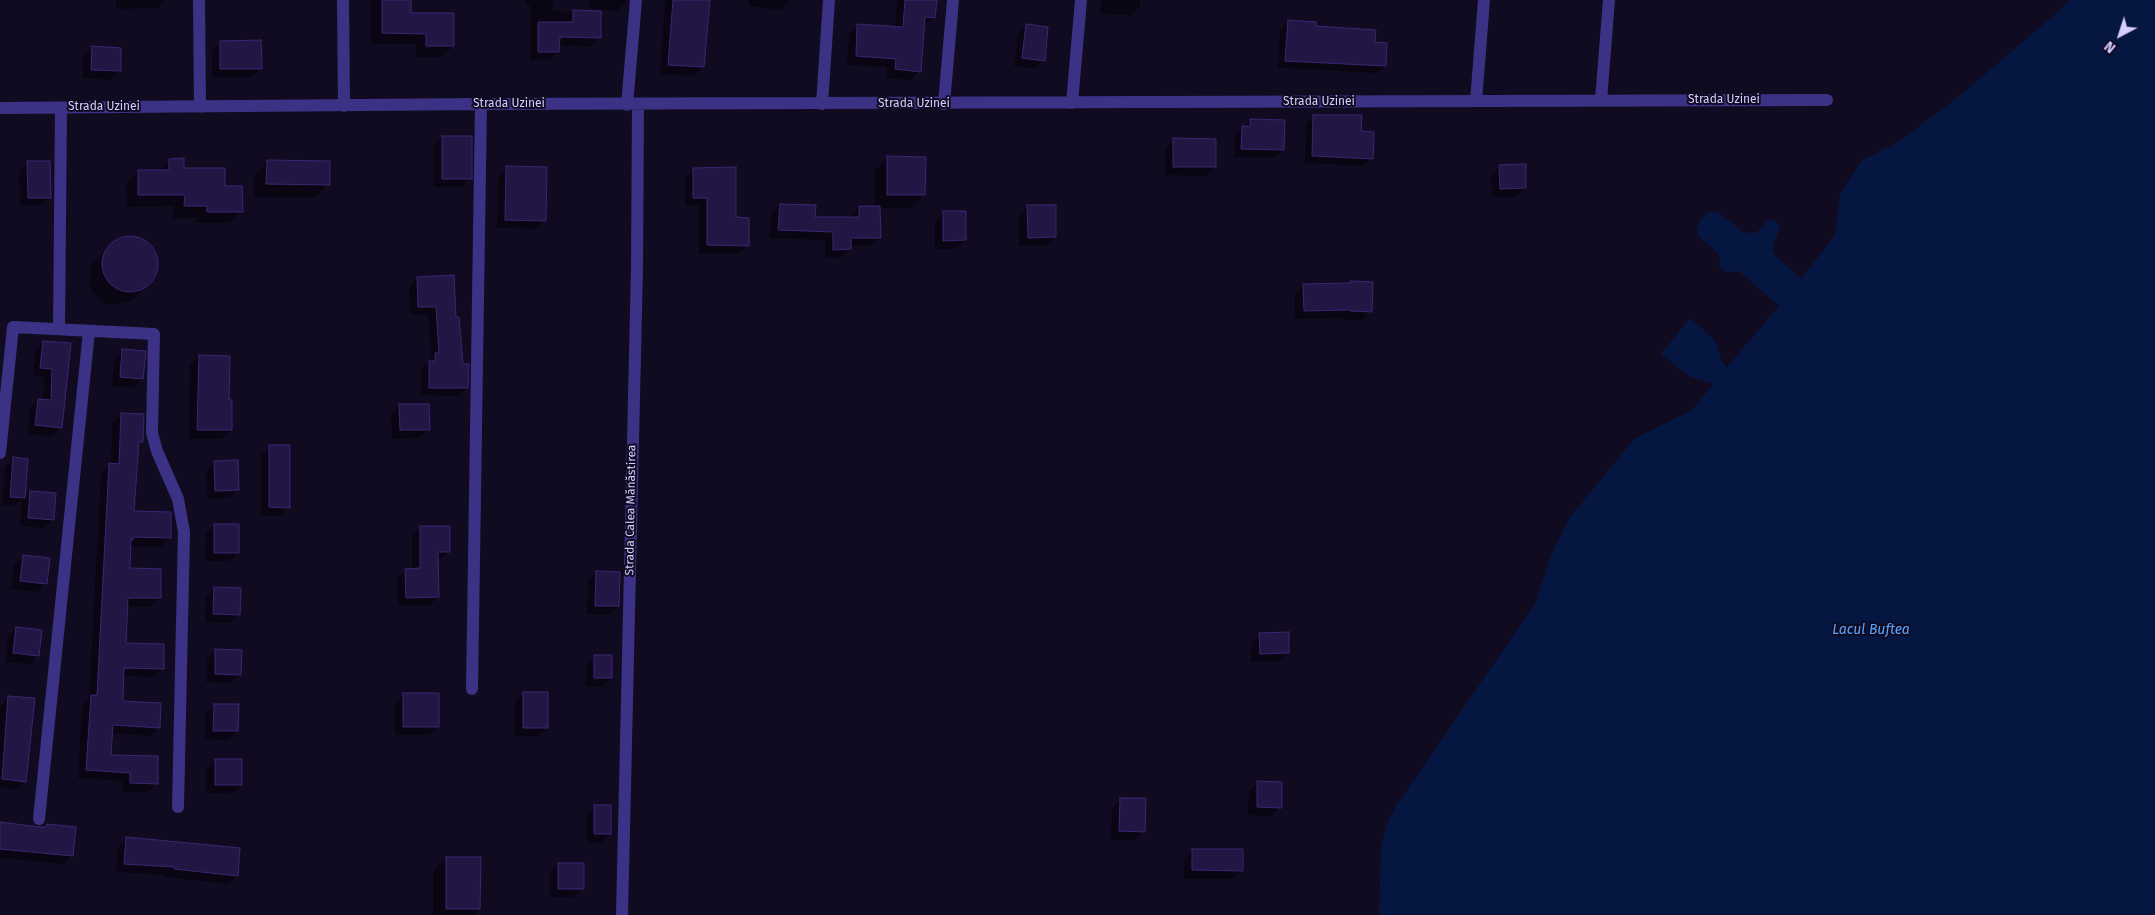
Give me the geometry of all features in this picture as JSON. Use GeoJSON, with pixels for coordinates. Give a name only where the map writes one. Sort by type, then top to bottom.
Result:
{"type":"FeatureCollection","features":[{"type":"Feature","properties":{"kind":"street"},"geometry":{"type":"LineString","coordinates":[[199,0],[200,107]]}},
{"type":"Feature","properties":{"kind":"street"},"geometry":{"type":"LineString","coordinates":[[343,0],[344,106]]}},
{"type":"Feature","properties":{"kind":"street","name":"Strada Calea Mănăstirea"},"geometry":{"type":"LineString","coordinates":[[622,915],[636,268],[632,105],[636,0]]}},
{"type":"Feature","properties":{"kind":"street"},"geometry":{"type":"LineString","coordinates":[[822,104],[829,0]]}},
{"type":"Feature","properties":{"kind":"street"},"geometry":{"type":"LineString","coordinates":[[944,104],[953,0]]}},
{"type":"Feature","properties":{"kind":"street"},"geometry":{"type":"LineString","coordinates":[[1072,103],[1081,0]]}},
{"type":"Feature","properties":{"kind":"street"},"geometry":{"type":"LineString","coordinates":[[1476,101],[1484,0]]}},
{"type":"Feature","properties":{"kind":"street"},"geometry":{"type":"LineString","coordinates":[[1601,100],[1609,0]]}},
{"type":"Feature","properties":{"kind":"street","name":"Strada Uzinei"},"geometry":{"type":"LineString","coordinates":[[0,108],[481,104],[1827,100]]}},
{"type":"Feature","properties":{"kind":"street"},"geometry":{"type":"LineString","coordinates":[[472,689],[481,104]]}},
{"type":"Feature","properties":{"kind":"street"},"geometry":{"type":"LineString","coordinates":[[59,329],[61,108]]}},
{"type":"Feature","properties":{"kind":"street"},"geometry":{"type":"LineString","coordinates":[[0,453],[13,327],[154,334],[152,433],[157,451],[178,500],[184,532],[178,806]]}},
{"type":"Feature","properties":{"kind":"street"},"geometry":{"type":"LineString","coordinates":[[39,819],[89,331]]}},
{"type":"Feature","properties":{"kind":"water","name":"Lacul Buftea"},"geometry":{"type":"Polygon","coordinates":[[[2069,0],[2155,0],[2155,915],[1379,915],[1381,847],[1386,826],[1396,806],[1535,604],[1551,555],[1570,517],[1634,439],[1692,410],[1713,384],[1689,376],[1661,354],[1690,318],[1713,338],[1722,361],[1727,367],[1779,306],[1739,271],[1726,272],[1720,268],[1719,254],[1698,236],[1697,226],[1699,222],[1709,211],[1718,212],[1743,232],[1756,233],[1769,219],[1774,220],[1780,227],[1772,249],[1773,253],[1801,279],[1835,235],[1840,195],[1861,161],[1898,142],[1957,98],[2061,9],[2069,0]]]}},
{"type":"Feature","properties":{"kind":"building"},"geometry":{"type":"Polygon","coordinates":[[[382,0],[411,0],[411,13],[454,13],[454,46],[426,46],[426,34],[382,33],[382,0]]]}},
{"type":"Feature","properties":{"kind":"building"},"geometry":{"type":"Polygon","coordinates":[[[673,0],[710,0],[704,67],[668,65],[673,0]]]}},
{"type":"Feature","properties":{"kind":"building"},"geometry":{"type":"Polygon","coordinates":[[[905,0],[937,0],[935,18],[925,17],[921,72],[895,69],[896,59],[856,56],[857,24],[903,27],[905,0]]]}},
{"type":"Feature","properties":{"kind":"building"},"geometry":{"type":"Polygon","coordinates":[[[573,10],[601,11],[601,38],[560,37],[559,52],[538,52],[538,22],[573,22],[573,10]]]}},
{"type":"Feature","properties":{"kind":"building"},"geometry":{"type":"Polygon","coordinates":[[[1288,20],[1316,22],[1316,26],[1376,30],[1375,42],[1387,43],[1386,66],[1285,61],[1288,20]]]}},
{"type":"Feature","properties":{"kind":"building"},"geometry":{"type":"Polygon","coordinates":[[[1026,24],[1048,27],[1045,61],[1022,58],[1026,24]]]}},
{"type":"Feature","properties":{"kind":"building"},"geometry":{"type":"Polygon","coordinates":[[[261,40],[262,69],[220,69],[220,41],[261,40]]]}},
{"type":"Feature","properties":{"kind":"building"},"geometry":{"type":"Polygon","coordinates":[[[92,46],[121,48],[121,71],[91,70],[92,46]]]}},
{"type":"Feature","properties":{"kind":"building"},"geometry":{"type":"Polygon","coordinates":[[[1313,115],[1362,115],[1361,131],[1374,132],[1373,159],[1312,156],[1313,115]]]}},
{"type":"Feature","properties":{"kind":"building"},"geometry":{"type":"Polygon","coordinates":[[[1250,119],[1285,120],[1284,150],[1241,149],[1242,126],[1250,126],[1250,119]]]}},
{"type":"Feature","properties":{"kind":"building"},"geometry":{"type":"Polygon","coordinates":[[[442,136],[472,136],[472,179],[442,179],[442,136]]]}},
{"type":"Feature","properties":{"kind":"building"},"geometry":{"type":"Polygon","coordinates":[[[1173,138],[1216,139],[1216,167],[1173,167],[1173,138]]]}},
{"type":"Feature","properties":{"kind":"building"},"geometry":{"type":"Polygon","coordinates":[[[887,156],[926,157],[925,195],[887,195],[887,156]]]}},
{"type":"Feature","properties":{"kind":"building"},"geometry":{"type":"Polygon","coordinates":[[[184,158],[184,168],[225,168],[225,186],[242,186],[243,212],[207,212],[207,206],[184,206],[185,195],[138,195],[138,170],[169,170],[169,159],[184,158]]]}},
{"type":"Feature","properties":{"kind":"building"},"geometry":{"type":"Polygon","coordinates":[[[267,160],[330,161],[330,185],[266,184],[267,160]]]}},
{"type":"Feature","properties":{"kind":"building"},"geometry":{"type":"Polygon","coordinates":[[[27,161],[50,161],[51,198],[28,198],[27,161]]]}},
{"type":"Feature","properties":{"kind":"building"},"geometry":{"type":"Polygon","coordinates":[[[1526,164],[1526,188],[1500,189],[1499,165],[1526,164]]]}},
{"type":"Feature","properties":{"kind":"building"},"geometry":{"type":"Polygon","coordinates":[[[506,166],[547,167],[546,221],[505,220],[506,166]]]}},
{"type":"Feature","properties":{"kind":"building"},"geometry":{"type":"Polygon","coordinates":[[[736,167],[736,217],[749,218],[749,246],[707,245],[707,198],[693,198],[693,168],[736,167]]]}},
{"type":"Feature","properties":{"kind":"building"},"geometry":{"type":"Polygon","coordinates":[[[780,204],[816,205],[815,217],[859,217],[859,206],[880,206],[881,238],[851,238],[851,249],[833,250],[833,232],[778,230],[780,204]]]}},
{"type":"Feature","properties":{"kind":"building"},"geometry":{"type":"Polygon","coordinates":[[[1027,205],[1056,205],[1056,237],[1028,238],[1027,205]]]}},
{"type":"Feature","properties":{"kind":"building"},"geometry":{"type":"Polygon","coordinates":[[[943,211],[966,211],[966,240],[943,241],[943,211]]]}},
{"type":"Feature","properties":{"kind":"building"},"geometry":{"type":"Polygon","coordinates":[[[124,236],[136,236],[150,244],[158,258],[156,275],[150,284],[136,292],[124,292],[114,287],[107,280],[102,270],[102,258],[107,248],[114,241],[124,236]]]}},
{"type":"Feature","properties":{"kind":"building"},"geometry":{"type":"Polygon","coordinates":[[[454,275],[456,317],[459,317],[463,364],[469,364],[468,388],[429,388],[429,361],[435,361],[435,353],[439,353],[436,307],[418,307],[417,277],[454,275]]]}},
{"type":"Feature","properties":{"kind":"building"},"geometry":{"type":"Polygon","coordinates":[[[1351,281],[1373,282],[1372,312],[1350,310],[1304,311],[1303,284],[1351,283],[1351,281]]]}},
{"type":"Feature","properties":{"kind":"building"},"geometry":{"type":"Polygon","coordinates":[[[43,341],[71,343],[62,428],[35,425],[38,399],[51,400],[52,369],[40,368],[43,341]]]}},
{"type":"Feature","properties":{"kind":"building"},"geometry":{"type":"Polygon","coordinates":[[[122,349],[146,351],[143,379],[120,377],[122,349]]]}},
{"type":"Feature","properties":{"kind":"building"},"geometry":{"type":"Polygon","coordinates":[[[199,355],[230,356],[229,400],[232,400],[232,430],[197,430],[199,355]]]}},
{"type":"Feature","properties":{"kind":"building"},"geometry":{"type":"Polygon","coordinates":[[[399,404],[429,404],[430,430],[400,430],[399,404]]]}},
{"type":"Feature","properties":{"kind":"building"},"geometry":{"type":"Polygon","coordinates":[[[121,413],[144,414],[143,442],[139,442],[134,511],[171,512],[171,538],[133,537],[133,540],[131,540],[130,568],[161,569],[161,598],[128,598],[126,643],[164,644],[164,669],[124,668],[123,701],[161,703],[160,728],[113,725],[111,755],[158,756],[158,784],[130,783],[130,773],[86,770],[91,695],[97,695],[109,463],[119,464],[121,413]]]}},
{"type":"Feature","properties":{"kind":"building"},"geometry":{"type":"Polygon","coordinates":[[[269,445],[290,445],[290,508],[269,507],[269,445]]]}},
{"type":"Feature","properties":{"kind":"building"},"geometry":{"type":"Polygon","coordinates":[[[13,457],[28,459],[25,498],[10,497],[13,457]]]}},
{"type":"Feature","properties":{"kind":"building"},"geometry":{"type":"Polygon","coordinates":[[[238,460],[239,490],[215,491],[214,461],[238,460]]]}},
{"type":"Feature","properties":{"kind":"building"},"geometry":{"type":"Polygon","coordinates":[[[30,491],[56,493],[54,520],[28,518],[30,491]]]}},
{"type":"Feature","properties":{"kind":"building"},"geometry":{"type":"Polygon","coordinates":[[[214,524],[239,524],[239,553],[214,553],[214,524]]]}},
{"type":"Feature","properties":{"kind":"building"},"geometry":{"type":"Polygon","coordinates":[[[420,526],[450,526],[450,552],[438,552],[439,597],[406,598],[405,569],[420,568],[420,526]]]}},
{"type":"Feature","properties":{"kind":"building"},"geometry":{"type":"Polygon","coordinates":[[[23,555],[50,558],[47,584],[20,581],[23,555]]]}},
{"type":"Feature","properties":{"kind":"building"},"geometry":{"type":"Polygon","coordinates":[[[596,571],[620,572],[619,606],[595,606],[596,571]]]}},
{"type":"Feature","properties":{"kind":"building"},"geometry":{"type":"Polygon","coordinates":[[[214,587],[241,588],[240,615],[213,614],[214,587]]]}},
{"type":"Feature","properties":{"kind":"building"},"geometry":{"type":"Polygon","coordinates":[[[16,627],[42,630],[39,656],[13,653],[16,627]]]}},
{"type":"Feature","properties":{"kind":"building"},"geometry":{"type":"Polygon","coordinates":[[[1289,632],[1289,653],[1260,654],[1259,633],[1289,632]]]}},
{"type":"Feature","properties":{"kind":"building"},"geometry":{"type":"Polygon","coordinates":[[[215,649],[242,650],[241,675],[215,674],[215,649]]]}},
{"type":"Feature","properties":{"kind":"building"},"geometry":{"type":"Polygon","coordinates":[[[594,655],[612,655],[612,678],[594,678],[594,655]]]}},
{"type":"Feature","properties":{"kind":"building"},"geometry":{"type":"Polygon","coordinates":[[[523,692],[548,692],[548,728],[523,728],[523,692]]]}},
{"type":"Feature","properties":{"kind":"building"},"geometry":{"type":"Polygon","coordinates":[[[403,693],[439,693],[439,727],[403,727],[403,693]]]}},
{"type":"Feature","properties":{"kind":"building"},"geometry":{"type":"Polygon","coordinates":[[[8,696],[35,698],[26,782],[2,779],[8,696]]]}},
{"type":"Feature","properties":{"kind":"building"},"geometry":{"type":"Polygon","coordinates":[[[214,704],[239,704],[238,731],[213,731],[214,704]]]}},
{"type":"Feature","properties":{"kind":"building"},"geometry":{"type":"Polygon","coordinates":[[[215,759],[242,759],[242,785],[215,785],[215,759]]]}},
{"type":"Feature","properties":{"kind":"building"},"geometry":{"type":"Polygon","coordinates":[[[1257,781],[1282,782],[1282,808],[1257,807],[1257,781]]]}},
{"type":"Feature","properties":{"kind":"building"},"geometry":{"type":"Polygon","coordinates":[[[1120,798],[1146,798],[1145,832],[1119,831],[1120,798]]]}},
{"type":"Feature","properties":{"kind":"building"},"geometry":{"type":"Polygon","coordinates":[[[594,805],[611,805],[611,834],[594,834],[594,805]]]}},
{"type":"Feature","properties":{"kind":"building"},"geometry":{"type":"Polygon","coordinates":[[[0,822],[39,827],[46,827],[47,824],[76,827],[73,856],[0,849],[0,822]]]}},
{"type":"Feature","properties":{"kind":"building"},"geometry":{"type":"Polygon","coordinates":[[[126,837],[240,848],[238,876],[174,869],[174,867],[124,864],[126,837]]]}},
{"type":"Feature","properties":{"kind":"building"},"geometry":{"type":"Polygon","coordinates":[[[1192,849],[1243,849],[1243,871],[1192,870],[1192,849]]]}},
{"type":"Feature","properties":{"kind":"building"},"geometry":{"type":"Polygon","coordinates":[[[446,857],[481,857],[480,909],[446,909],[446,857]]]}},
{"type":"Feature","properties":{"kind":"building"},"geometry":{"type":"Polygon","coordinates":[[[558,863],[584,863],[584,889],[558,889],[558,863]]]}}]}
